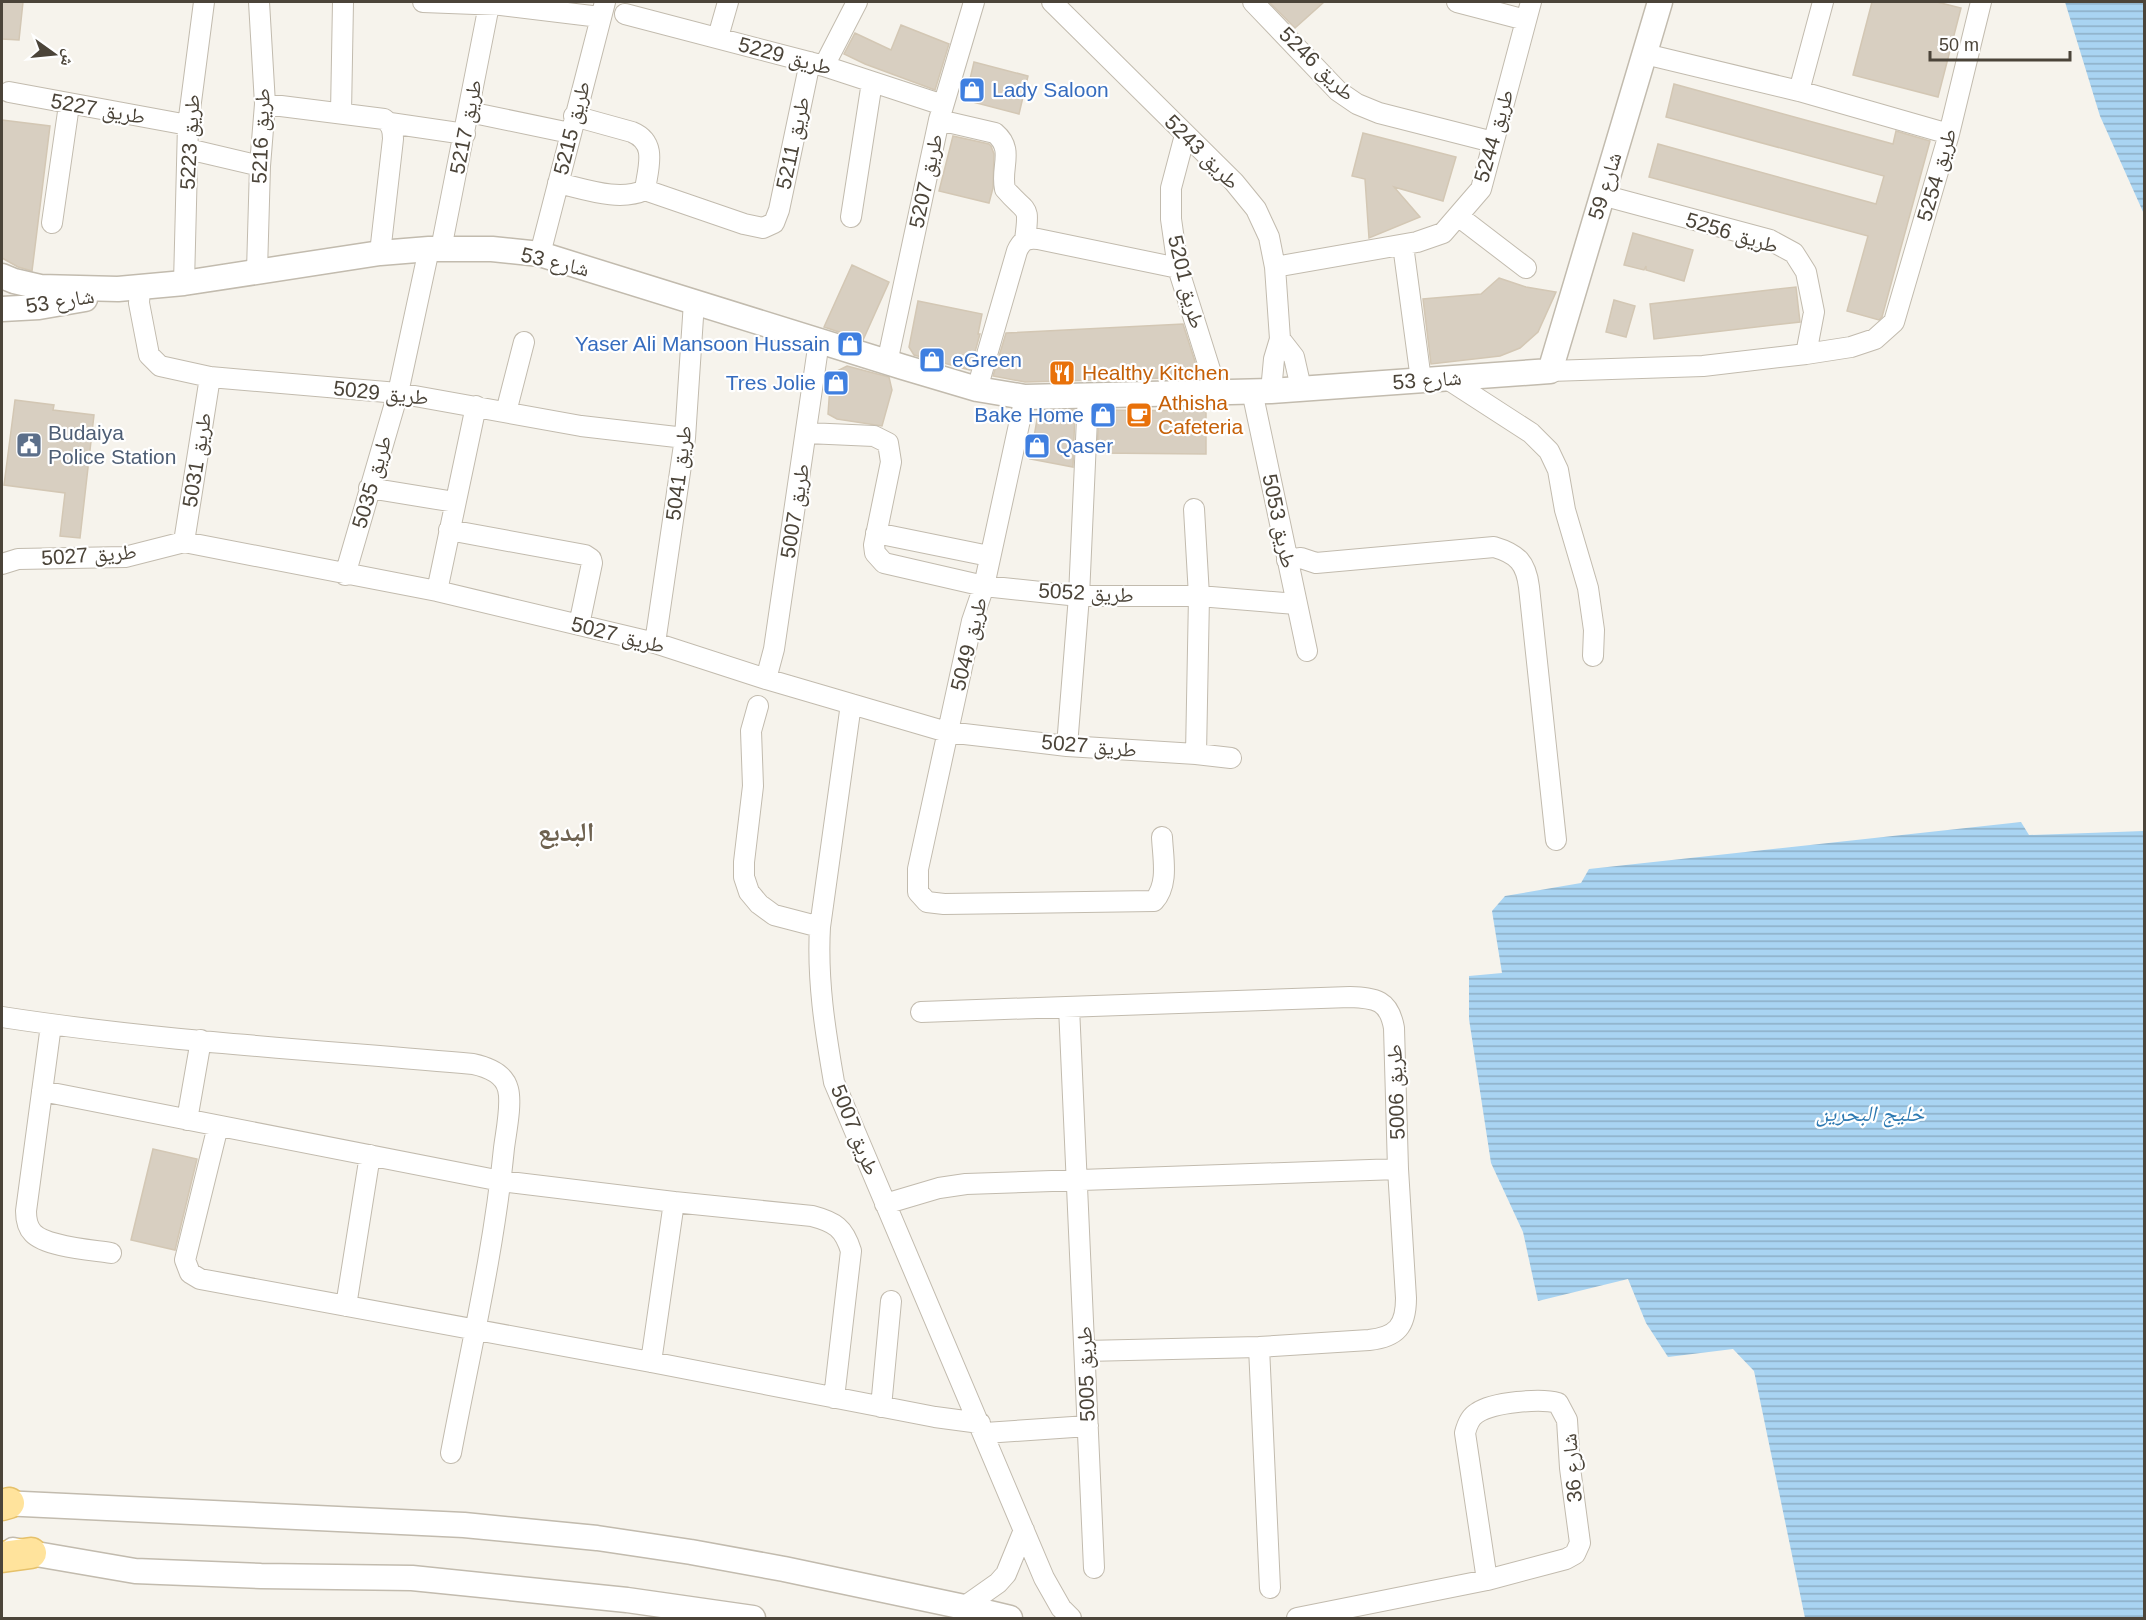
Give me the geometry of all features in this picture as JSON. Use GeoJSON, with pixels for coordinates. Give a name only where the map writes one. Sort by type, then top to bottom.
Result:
{"type":"FeatureCollection","features":[{"type":"Feature","properties":{"kind":"main road"},"geometry":{"type":"LineString","coordinates":[[2,1557],[31,1553]]}},
{"type":"Feature","properties":{"kind":"street","name":"طريق 5223"},"geometry":{"type":"LineString","coordinates":[[184,283],[188,125],[204,2]]}},
{"type":"Feature","properties":{"kind":"street","name":"طريق 5216"},"geometry":{"type":"LineString","coordinates":[[256,271],[264,104],[260,2]]}},
{"type":"Feature","properties":{"kind":"street"},"geometry":{"type":"LineString","coordinates":[[341,113],[343,2]]}},
{"type":"Feature","properties":{"kind":"street"},"geometry":{"type":"LineString","coordinates":[[423,2],[602,9]]}},
{"type":"Feature","properties":{"kind":"street"},"geometry":{"type":"LineString","coordinates":[[718,38],[729,2]]}},
{"type":"Feature","properties":{"kind":"street","name":"طريق 5211"},"geometry":{"type":"LineString","coordinates":[[645,190],[744,224],[763,228],[774,223],[817,64],[857,2]]}},
{"type":"Feature","properties":{"kind":"street","name":"طريق 5207"},"geometry":{"type":"LineString","coordinates":[[888,363],[941,112],[974,2]]}},
{"type":"Feature","properties":{"kind":"street","name":"طريق 5243"},"geometry":{"type":"LineString","coordinates":[[1052,2],[1234,182],[1256,209],[1269,237],[1275,267],[1280,339],[1262,391]]}},
{"type":"Feature","properties":{"kind":"street","name":"طريق 5246"},"geometry":{"type":"LineString","coordinates":[[1253,2],[1338,91],[1357,104],[1379,113],[1493,142]]}},
{"type":"Feature","properties":{"kind":"street"},"geometry":{"type":"LineString","coordinates":[[1457,2],[1528,11]]}},
{"type":"Feature","properties":{"kind":"street","name":"شارع 59"},"geometry":{"type":"LineString","coordinates":[[1550,371],[1660,2]]}},
{"type":"Feature","properties":{"kind":"street"},"geometry":{"type":"LineString","coordinates":[[1799,91],[1822,2]]}},
{"type":"Feature","properties":{"kind":"street","name":"طريق 5254"},"geometry":{"type":"LineString","coordinates":[[1875,339],[1894,322],[1949,134],[1981,2]]}},
{"type":"Feature","properties":{"kind":"street","name":"طريق 5217"},"geometry":{"type":"LineString","coordinates":[[435,249],[498,4]]}},
{"type":"Feature","properties":{"kind":"street","name":"طريق 5215"},"geometry":{"type":"LineString","coordinates":[[540,254],[602,9]]}},
{"type":"Feature","properties":{"kind":"street","name":"طريق 5244"},"geometry":{"type":"LineString","coordinates":[[1275,267],[1403,245],[1443,233],[1481,189],[1528,11]]}},
{"type":"Feature","properties":{"kind":"street","name":"طريق 5229"},"geometry":{"type":"LineString","coordinates":[[624,14],[817,64],[872,82],[995,133],[1002,139],[1005,146],[1005,189],[1026,208],[1028,214],[1025,240]]}},
{"type":"Feature","properties":{"kind":"street"},"geometry":{"type":"LineString","coordinates":[[1645,54],[1799,91],[1949,134]]}},
{"type":"Feature","properties":{"kind":"street"},"geometry":{"type":"LineString","coordinates":[[851,217],[872,82]]}},
{"type":"Feature","properties":{"kind":"street","name":"طريق 5227"},"geometry":{"type":"LineString","coordinates":[[9,92],[69,105],[188,125]]}},
{"type":"Feature","properties":{"kind":"street"},"geometry":{"type":"LineString","coordinates":[[264,104],[384,119],[390,123],[465,134]]}},
{"type":"Feature","properties":{"kind":"street"},"geometry":{"type":"LineString","coordinates":[[52,223],[69,105]]}},
{"type":"Feature","properties":{"kind":"street"},"geometry":{"type":"LineString","coordinates":[[469,112],[632,132],[640,136],[650,150],[645,190],[634,195],[621,195],[558,183]]}},
{"type":"Feature","properties":{"kind":"street"},"geometry":{"type":"LineString","coordinates":[[380,254],[393,139],[390,123]]}},
{"type":"Feature","properties":{"kind":"street","name":"طريق 5201"},"geometry":{"type":"LineString","coordinates":[[1185,135],[1170,204],[1178,268],[1217,392]]}},
{"type":"Feature","properties":{"kind":"street"},"geometry":{"type":"LineString","coordinates":[[188,149],[260,166]]}},
{"type":"Feature","properties":{"kind":"street","name":"طريق 5256"},"geometry":{"type":"LineString","coordinates":[[1602,195],[1770,240],[1794,253],[1806,272],[1814,312],[1806,354]]}},
{"type":"Feature","properties":{"kind":"street"},"geometry":{"type":"LineString","coordinates":[[1458,216],[1526,268]]}},
{"type":"Feature","properties":{"kind":"street"},"geometry":{"type":"LineString","coordinates":[[977,389],[1020,243],[1025,240],[1038,239],[1178,268]]}},
{"type":"Feature","properties":{"kind":"street"},"geometry":{"type":"LineString","coordinates":[[1403,245],[1421,380]]}},
{"type":"Feature","properties":{"kind":"street","name":"شارع 53"},"geometry":{"type":"LineString","coordinates":[[2,276],[14,281],[47,287],[129,288],[184,283],[380,254],[435,249],[492,249],[540,254],[888,363],[977,389],[1025,397],[1262,391],[1550,371],[1702,366],[1851,347],[1875,339]]}},
{"type":"Feature","properties":{"kind":"street","name":"طريق 5035"},"geometry":{"type":"LineString","coordinates":[[345,575],[398,393],[435,249]]}},
{"type":"Feature","properties":{"kind":"street","name":"شارع 53"},"geometry":{"type":"LineString","coordinates":[[2,309],[39,308],[129,288]]}},
{"type":"Feature","properties":{"kind":"street","name":"طريق 5029"},"geometry":{"type":"LineString","coordinates":[[129,288],[139,303],[149,355],[160,366],[210,377],[398,393],[581,426],[685,438]]}},
{"type":"Feature","properties":{"kind":"street","name":"طريق 5041"},"geometry":{"type":"LineString","coordinates":[[655,643],[685,438],[694,302]]}},
{"type":"Feature","properties":{"kind":"street","name":"طريق 5243"},"geometry":{"type":"LineString","coordinates":[[1280,339],[1294,357],[1301,388]]}},
{"type":"Feature","properties":{"kind":"street","name":"طريق 5007"},"geometry":{"type":"LineString","coordinates":[[766,679],[774,649],[819,341]]}},
{"type":"Feature","properties":{"kind":"street"},"geometry":{"type":"LineString","coordinates":[[506,412],[524,342]]}},
{"type":"Feature","properties":{"kind":"street","name":"طريق 5031"},"geometry":{"type":"LineString","coordinates":[[184,542],[210,377]]}},
{"type":"Feature","properties":{"kind":"street"},"geometry":{"type":"LineString","coordinates":[[1446,378],[1531,433],[1549,451],[1558,471],[1565,510],[1588,588],[1594,630],[1593,656]]}},
{"type":"Feature","properties":{"kind":"street","name":"طريق 5053"},"geometry":{"type":"LineString","coordinates":[[1262,391],[1288,567],[1307,651]]}},
{"type":"Feature","properties":{"kind":"street"},"geometry":{"type":"LineString","coordinates":[[1067,746],[1079,597],[1088,396]]}},
{"type":"Feature","properties":{"kind":"street","name":"طريق 5049"},"geometry":{"type":"LineString","coordinates":[[1025,397],[984,586],[972,621],[947,732],[918,869],[918,892],[927,902],[944,904],[1154,901],[1162,893],[1164,881],[1162,837]]}},
{"type":"Feature","properties":{"kind":"street"},"geometry":{"type":"LineString","coordinates":[[437,591],[476,406]]}},
{"type":"Feature","properties":{"kind":"street"},"geometry":{"type":"LineString","coordinates":[[807,433],[874,436],[888,443],[891,462],[876,533],[989,556]]}},
{"type":"Feature","properties":{"kind":"street"},"geometry":{"type":"LineString","coordinates":[[369,488],[455,502]]}},
{"type":"Feature","properties":{"kind":"street"},"geometry":{"type":"LineString","coordinates":[[1194,509],[1199,596],[1196,754]]}},
{"type":"Feature","properties":{"kind":"street"},"geometry":{"type":"LineString","coordinates":[[449,530],[585,555],[591,559],[579,625]]}},
{"type":"Feature","properties":{"kind":"street","name":"طريق 5052"},"geometry":{"type":"LineString","coordinates":[[876,533],[875,553],[884,563],[984,586],[1079,597],[1199,596],[1296,604]]}},
{"type":"Feature","properties":{"kind":"street","name":"طريق 5027"},"geometry":{"type":"LineString","coordinates":[[2,564],[18,559],[124,557],[184,542],[437,591],[655,643],[766,679],[947,732],[1067,746],[1232,758]]}},
{"type":"Feature","properties":{"kind":"street"},"geometry":{"type":"LineString","coordinates":[[1288,567],[1301,558],[1312,563],[1494,547],[1508,551],[1520,560],[1527,572],[1529,587],[1556,840]]}},
{"type":"Feature","properties":{"kind":"street","name":"طريق 5007"},"geometry":{"type":"LineString","coordinates":[[851,704],[819,927],[818,963],[822,1009],[834,1082],[1024,1530],[1052,1593],[1071,1618]]}},
{"type":"Feature","properties":{"kind":"street"},"geometry":{"type":"LineString","coordinates":[[758,706],[751,731],[753,786],[744,877],[749,892],[759,904],[774,915],[819,927]]}},
{"type":"Feature","properties":{"kind":"street","name":"طريق 5006"},"geometry":{"type":"LineString","coordinates":[[921,1012],[1350,997],[1369,998],[1382,1003],[1391,1014],[1394,1028],[1398,1169],[1406,1315],[1398,1329],[1385,1338],[1369,1340],[1259,1347],[1085,1351]]}},
{"type":"Feature","properties":{"kind":"street","name":"طريق 5005"},"geometry":{"type":"LineString","coordinates":[[1069,1007],[1094,1568]]}},
{"type":"Feature","properties":{"kind":"street"},"geometry":{"type":"LineString","coordinates":[[2,1017],[51,1025],[201,1040],[473,1064],[488,1067],[500,1075],[508,1088],[501,1181],[476,1329],[451,1453]]}},
{"type":"Feature","properties":{"kind":"street"},"geometry":{"type":"LineString","coordinates":[[51,1025],[26,1211],[27,1223],[33,1233],[43,1240],[111,1253]]}},
{"type":"Feature","properties":{"kind":"street"},"geometry":{"type":"LineString","coordinates":[[188,1120],[201,1040]]}},
{"type":"Feature","properties":{"kind":"street"},"geometry":{"type":"LineString","coordinates":[[42,1091],[501,1181],[812,1216],[825,1220],[838,1226],[847,1238],[851,1251],[834,1398]]}},
{"type":"Feature","properties":{"kind":"street"},"geometry":{"type":"LineString","coordinates":[[218,1126],[185,1260],[190,1273],[200,1279],[651,1362],[982,1428],[1089,1426]]}},
{"type":"Feature","properties":{"kind":"street"},"geometry":{"type":"LineString","coordinates":[[346,1306],[370,1155]]}},
{"type":"Feature","properties":{"kind":"street"},"geometry":{"type":"LineString","coordinates":[[885,1204],[953,1185],[1398,1169]]}},
{"type":"Feature","properties":{"kind":"street"},"geometry":{"type":"LineString","coordinates":[[651,1362],[674,1202]]}},
{"type":"Feature","properties":{"kind":"street"},"geometry":{"type":"LineString","coordinates":[[881,1407],[891,1301]]}},
{"type":"Feature","properties":{"kind":"street"},"geometry":{"type":"LineString","coordinates":[[1259,1347],[1270,1588]]}},
{"type":"Feature","properties":{"kind":"street","name":"شارع 36"},"geometry":{"type":"LineString","coordinates":[[1297,1618],[1487,1580],[1566,1559],[1575,1554],[1580,1543],[1570,1468],[1567,1420],[1558,1403],[1514,1402],[1479,1412],[1469,1421],[1465,1432],[1487,1580]]}},
{"type":"Feature","properties":{"kind":"street"},"geometry":{"type":"LineString","coordinates":[[3,1503],[452,1524],[597,1538],[691,1551],[760,1564],[1010,1618]]}},
{"type":"Feature","properties":{"kind":"street"},"geometry":{"type":"LineString","coordinates":[[964,1607],[998,1583],[1006,1574],[1024,1530]]}},
{"type":"Feature","properties":{"kind":"street"},"geometry":{"type":"LineString","coordinates":[[2,1549],[135,1571],[261,1576],[411,1578],[627,1600],[753,1618]]}},
{"type":"Feature","properties":{"kind":"water"},"geometry":{"type":"Polygon","coordinates":[[[2065,2],[2144,2],[2144,214],[2100,116],[2065,2]]]}},
{"type":"Feature","properties":{"kind":"water","name":"خليج البحرين"},"geometry":{"type":"Polygon","coordinates":[[[2021,822],[2029,835],[2144,831],[2144,1618],[1805,1618],[1754,1371],[1733,1349],[1668,1357],[1646,1323],[1628,1279],[1538,1301],[1523,1232],[1491,1163],[1469,1019],[1469,976],[1502,973],[1492,911],[1505,896],[1581,883],[1589,869],[2021,822]]]}},
{"type":"Feature","properties":{"kind":"building"},"geometry":{"type":"Polygon","coordinates":[[[2,2],[23,2],[19,40],[2,39],[2,2]]]}},
{"type":"Feature","properties":{"kind":"building"},"geometry":{"type":"Polygon","coordinates":[[[1269,2],[1324,2],[1295,28],[1269,2]]]}},
{"type":"Feature","properties":{"kind":"building"},"geometry":{"type":"Polygon","coordinates":[[[1872,2],[1937,2],[1961,8],[1938,97],[1853,75],[1872,2]]]}},
{"type":"Feature","properties":{"kind":"building"},"geometry":{"type":"Polygon","coordinates":[[[901,25],[949,44],[935,90],[844,54],[855,33],[891,50],[901,25]]]}},
{"type":"Feature","properties":{"kind":"building"},"geometry":{"type":"Polygon","coordinates":[[[974,62],[1028,76],[1019,114],[965,100],[974,62]]]}},
{"type":"Feature","properties":{"kind":"building"},"geometry":{"type":"Polygon","coordinates":[[[1674,84],[1893,144],[1896,131],[1930,141],[1882,317],[1879,320],[1847,311],[1868,236],[1649,177],[1658,144],[1876,204],[1884,176],[1666,117],[1674,84]]]}},
{"type":"Feature","properties":{"kind":"building"},"geometry":{"type":"Polygon","coordinates":[[[2,120],[50,126],[32,271],[18,267],[2,258],[2,120]]]}},
{"type":"Feature","properties":{"kind":"building"},"geometry":{"type":"Polygon","coordinates":[[[1363,133],[1456,157],[1443,201],[1394,187],[1420,217],[1369,238],[1365,179],[1352,176],[1363,133]]]}},
{"type":"Feature","properties":{"kind":"building"},"geometry":{"type":"Polygon","coordinates":[[[953,136],[991,146],[994,154],[993,188],[989,203],[939,191],[953,136]]]}},
{"type":"Feature","properties":{"kind":"building"},"geometry":{"type":"Polygon","coordinates":[[[1633,233],[1693,250],[1684,281],[1646,270],[1646,266],[1644,270],[1624,265],[1633,233]]]}},
{"type":"Feature","properties":{"kind":"building"},"geometry":{"type":"Polygon","coordinates":[[[852,265],[889,282],[863,340],[824,327],[852,265]]]}},
{"type":"Feature","properties":{"kind":"building"},"geometry":{"type":"Polygon","coordinates":[[[1499,278],[1526,287],[1556,292],[1538,332],[1520,348],[1500,356],[1431,364],[1423,299],[1481,294],[1499,278]]]}},
{"type":"Feature","properties":{"kind":"building"},"geometry":{"type":"Polygon","coordinates":[[[1796,287],[1800,322],[1654,339],[1650,304],[1796,287]]]}},
{"type":"Feature","properties":{"kind":"building"},"geometry":{"type":"Polygon","coordinates":[[[1614,300],[1635,306],[1626,337],[1606,332],[1614,300]]]}},
{"type":"Feature","properties":{"kind":"building"},"geometry":{"type":"Polygon","coordinates":[[[918,301],[982,314],[978,334],[980,334],[970,370],[914,355],[909,347],[918,301]]]}},
{"type":"Feature","properties":{"kind":"building"},"geometry":{"type":"Polygon","coordinates":[[[1183,324],[1200,377],[1025,382],[993,376],[1006,333],[1183,324]]]}},
{"type":"Feature","properties":{"kind":"building"},"geometry":{"type":"Polygon","coordinates":[[[847,366],[889,377],[892,390],[882,426],[837,419],[828,414],[830,386],[835,372],[847,366]]]}},
{"type":"Feature","properties":{"kind":"building"},"geometry":{"type":"Polygon","coordinates":[[[15,400],[54,405],[53,410],[94,415],[80,538],[60,536],[65,493],[4,485],[15,400]]]}},
{"type":"Feature","properties":{"kind":"building"},"geometry":{"type":"Polygon","coordinates":[[[1075,410],[1073,467],[1030,459],[1038,414],[1045,411],[1075,410]]]}},
{"type":"Feature","properties":{"kind":"building"},"geometry":{"type":"Polygon","coordinates":[[[1099,410],[1206,411],[1206,454],[1097,453],[1099,410]]]}},
{"type":"Feature","properties":{"kind":"building"},"geometry":{"type":"Polygon","coordinates":[[[153,1149],[197,1159],[175,1250],[131,1240],[153,1149]]]}},
{"type":"Feature","properties":{"kind":"place","name":"Lady Saloon"},"geometry":{"type":"Point","coordinates":[972,90]}},
{"type":"Feature","properties":{"kind":"place","name":"Yaser Ali Mansoon Hussain"},"geometry":{"type":"Point","coordinates":[850,344]}},
{"type":"Feature","properties":{"kind":"place","name":"eGreen"},"geometry":{"type":"Point","coordinates":[932,360]}},
{"type":"Feature","properties":{"kind":"place","name":"Healthy Kitchen"},"geometry":{"type":"Point","coordinates":[1062,373]}},
{"type":"Feature","properties":{"kind":"place","name":"Tres Jolie"},"geometry":{"type":"Point","coordinates":[836,383]}},
{"type":"Feature","properties":{"kind":"place","name":"Bake Home"},"geometry":{"type":"Point","coordinates":[1103,415]}},
{"type":"Feature","properties":{"kind":"place","name":"Athisha Cafeteria"},"geometry":{"type":"Point","coordinates":[1139,415]}},
{"type":"Feature","properties":{"kind":"place","name":"Budaiya Police Station"},"geometry":{"type":"Point","coordinates":[29,445]}},
{"type":"Feature","properties":{"kind":"place","name":"Qaser"},"geometry":{"type":"Point","coordinates":[1037,446]}},
{"type":"Feature","properties":{"kind":"district","name":"البديع"},"geometry":{"type":"Point","coordinates":[566,832]}}]}
